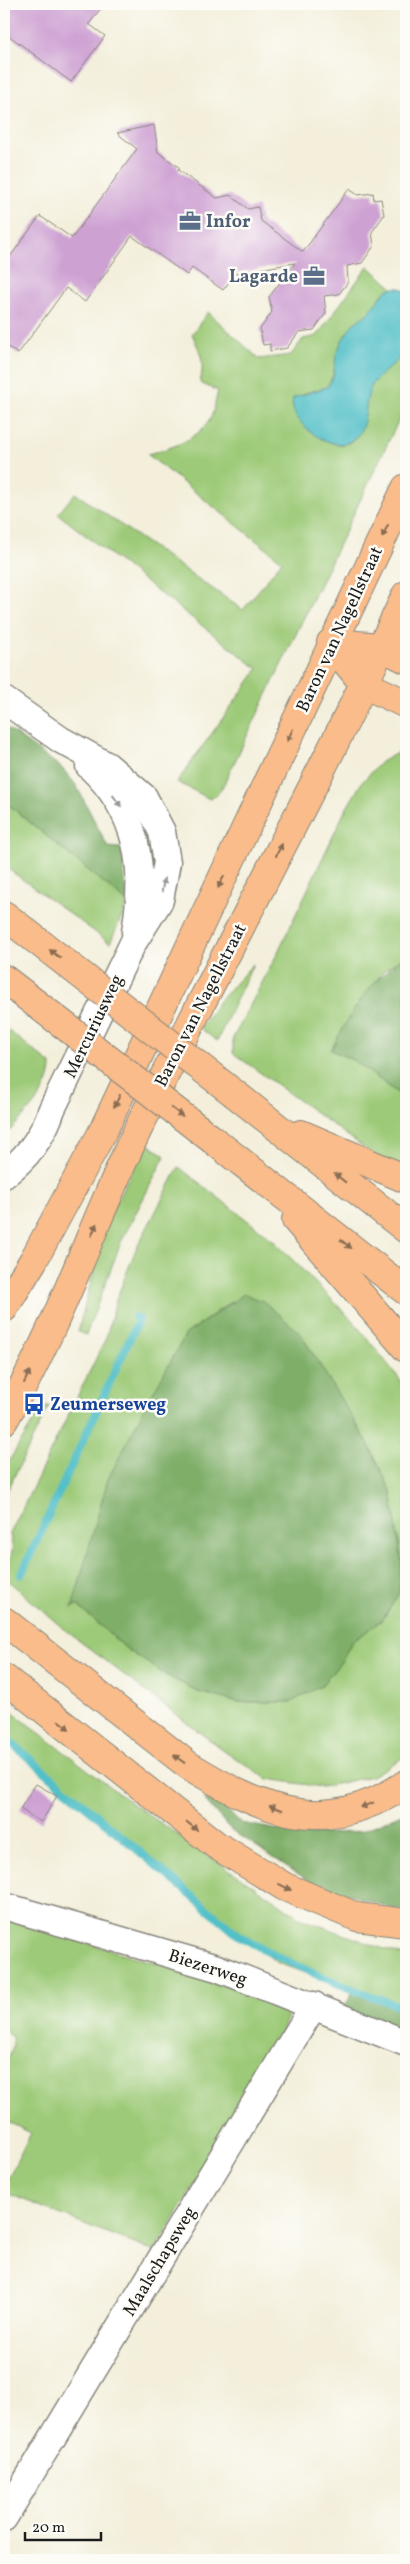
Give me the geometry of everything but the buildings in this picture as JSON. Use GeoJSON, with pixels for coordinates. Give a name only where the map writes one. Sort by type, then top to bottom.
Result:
{"type":"FeatureCollection","features":[{"type":"Feature","properties":{"kind":"main road","name":"Baron van Nagellstraat"},"geometry":{"type":"LineString","coordinates":[[4,1308],[33,1261],[103,1131],[180,970],[331,643],[406,488]]}},
{"type":"Feature","properties":{"kind":"main road","name":"Baron van Nagellstraat"},"geometry":{"type":"LineString","coordinates":[[4,1420],[66,1297],[133,1139],[200,1002],[364,684],[406,595]]}},
{"type":"Feature","properties":{"kind":"main road"},"geometry":{"type":"LineString","coordinates":[[331,643],[382,647],[406,659]]}},
{"type":"Feature","properties":{"kind":"main road"},"geometry":{"type":"LineString","coordinates":[[331,643],[364,684],[406,704]]}},
{"type":"Feature","properties":{"kind":"main road"},"geometry":{"type":"LineString","coordinates":[[4,915],[406,1229]]}},
{"type":"Feature","properties":{"kind":"main road"},"geometry":{"type":"LineString","coordinates":[[4,979],[406,1291]]}},
{"type":"Feature","properties":{"kind":"main road"},"geometry":{"type":"LineString","coordinates":[[267,1120],[406,1179]]}},
{"type":"Feature","properties":{"kind":"main road"},"geometry":{"type":"LineString","coordinates":[[252,1170],[406,1348]]}},
{"type":"Feature","properties":{"kind":"main road"},"geometry":{"type":"LineString","coordinates":[[4,1621],[188,1765],[220,1785],[278,1810],[324,1816],[353,1811],[383,1799],[406,1784]]}},
{"type":"Feature","properties":{"kind":"main road"},"geometry":{"type":"LineString","coordinates":[[4,1678],[216,1845],[251,1867],[284,1887],[357,1917],[406,1924]]}},
{"type":"Feature","properties":{"kind":"street","name":"Mercuriusweg"},"geometry":{"type":"LineString","coordinates":[[4,700],[60,740],[99,776],[123,810],[134,838],[139,863],[141,897],[134,943],[38,1141],[4,1176]]}},
{"type":"Feature","properties":{"kind":"street","name":"Mercuriusweg"},"geometry":{"type":"LineString","coordinates":[[4,1151],[28,1134],[52,1109]]}},
{"type":"Feature","properties":{"kind":"street","name":"Biezerweg"},"geometry":{"type":"LineString","coordinates":[[4,1906],[217,1968],[314,2005],[406,2044]]}},
{"type":"Feature","properties":{"kind":"street","name":"Maalschapsweg"},"geometry":{"type":"LineString","coordinates":[[4,2518],[314,2005]]}},
{"type":"Feature","properties":{"kind":"green space"},"geometry":{"type":"Polygon","coordinates":[[[368,266],[393,288],[383,294],[372,309],[346,334],[340,345],[333,375],[327,387],[305,393],[292,404],[302,421],[321,437],[341,444],[351,442],[360,429],[368,389],[406,347],[406,405],[224,784],[217,795],[210,799],[177,782],[258,669],[58,514],[75,493],[243,610],[282,561],[147,454],[173,447],[189,439],[203,428],[211,418],[218,391],[200,383],[201,358],[192,334],[208,312],[259,359],[291,355],[303,339],[317,336],[368,266]]]}},
{"type":"Feature","properties":{"kind":"green space"},"geometry":{"type":"Polygon","coordinates":[[[4,726],[62,768],[76,785],[108,847],[121,848],[128,903],[4,801],[4,726]]]}},
{"type":"Feature","properties":{"kind":"green space"},"geometry":{"type":"Polygon","coordinates":[[[406,743],[406,955],[383,971],[331,1050],[353,1060],[406,1099],[406,1169],[373,1154],[233,1053],[233,1038],[274,960],[345,811],[362,782],[381,762],[397,753],[406,743]]]}},
{"type":"Feature","properties":{"kind":"green space"},"geometry":{"type":"Polygon","coordinates":[[[4,801],[128,903],[110,943],[4,866],[4,801]]]}},
{"type":"Feature","properties":{"kind":"green space"},"geometry":{"type":"Polygon","coordinates":[[[406,955],[406,1099],[353,1060],[331,1050],[362,998],[393,965],[406,955]]]}},
{"type":"Feature","properties":{"kind":"green space"},"geometry":{"type":"Polygon","coordinates":[[[253,964],[217,1041],[200,1028],[219,1001],[253,964]]]}},
{"type":"Feature","properties":{"kind":"green space"},"geometry":{"type":"Polygon","coordinates":[[[4,1027],[51,1064],[47,1084],[35,1104],[4,1137],[4,1027]]]}},
{"type":"Feature","properties":{"kind":"green space"},"geometry":{"type":"Polygon","coordinates":[[[146,1142],[165,1156],[121,1242],[86,1335],[78,1332],[105,1225],[146,1142]]]}},
{"type":"Feature","properties":{"kind":"green space"},"geometry":{"type":"Polygon","coordinates":[[[179,1167],[274,1241],[354,1322],[406,1387],[406,1756],[372,1776],[322,1787],[268,1779],[220,1748],[65,1630],[12,1584],[5,1574],[13,1549],[10,1534],[106,1338],[116,1300],[136,1249],[179,1167]],[[231,1302],[186,1334],[108,1479],[77,1605],[128,1650],[166,1675],[198,1692],[238,1702],[291,1702],[321,1685],[341,1662],[351,1643],[383,1619],[398,1595],[402,1563],[391,1491],[369,1445],[300,1333],[231,1302]]]}},
{"type":"Feature","properties":{"kind":"green space"},"geometry":{"type":"Polygon","coordinates":[[[244,1294],[263,1301],[300,1333],[369,1445],[391,1491],[402,1563],[398,1595],[383,1619],[351,1643],[341,1662],[321,1686],[291,1702],[238,1702],[198,1692],[166,1675],[128,1650],[77,1605],[72,1608],[108,1479],[145,1407],[186,1334],[244,1294]]]}},
{"type":"Feature","properties":{"kind":"green space"},"geometry":{"type":"Polygon","coordinates":[[[43,1406],[49,1406],[4,1497],[4,1469],[43,1406]]]}},
{"type":"Feature","properties":{"kind":"green space"},"geometry":{"type":"Polygon","coordinates":[[[4,1706],[130,1802],[302,1919],[406,1957],[406,2006],[353,1991],[278,1963],[209,1912],[76,1802],[4,1739],[4,1706]]]}},
{"type":"Feature","properties":{"kind":"green space"},"geometry":{"type":"Polygon","coordinates":[[[203,1798],[223,1806],[241,1823],[306,1835],[362,1831],[406,1812],[406,1910],[397,1910],[309,1881],[230,1829],[203,1798]]]}},
{"type":"Feature","properties":{"kind":"green space"},"geometry":{"type":"Polygon","coordinates":[[[4,1919],[279,1999],[288,2015],[280,2038],[155,2252],[4,2192],[4,2186],[31,2133],[4,2120],[4,2070],[13,2046],[12,2037],[4,2031],[4,1919]]]}},
{"type":"Feature","properties":{"kind":"green space"},"geometry":{"type":"Polygon","coordinates":[[[353,1991],[406,2006],[406,2036],[343,2010],[353,1991]]]}},
{"type":"Feature","properties":{"kind":"water"},"geometry":{"type":"Polygon","coordinates":[[[401,288],[406,292],[408,333],[404,351],[398,360],[371,387],[361,431],[347,443],[329,442],[302,424],[296,416],[293,398],[327,387],[333,378],[336,355],[343,339],[353,324],[367,314],[387,290],[401,288]]]}},
{"type":"Feature","properties":{"kind":"waterway"},"geometry":{"type":"LineString","coordinates":[[21,1575],[139,1319],[135,1317]]}},
{"type":"Feature","properties":{"kind":"waterway"},"geometry":{"type":"LineString","coordinates":[[4,1737],[238,1935],[278,1957],[320,1976],[406,2008]]}},
{"type":"Feature","properties":{"kind":"place","name":"Infor"},"geometry":{"type":"Point","coordinates":[190,221]}},
{"type":"Feature","properties":{"kind":"place","name":"Lagarde"},"geometry":{"type":"Point","coordinates":[314,276]}},
{"type":"Feature","properties":{"kind":"place","name":"Zeumerseweg"},"geometry":{"type":"Point","coordinates":[34,1404]}}]}
